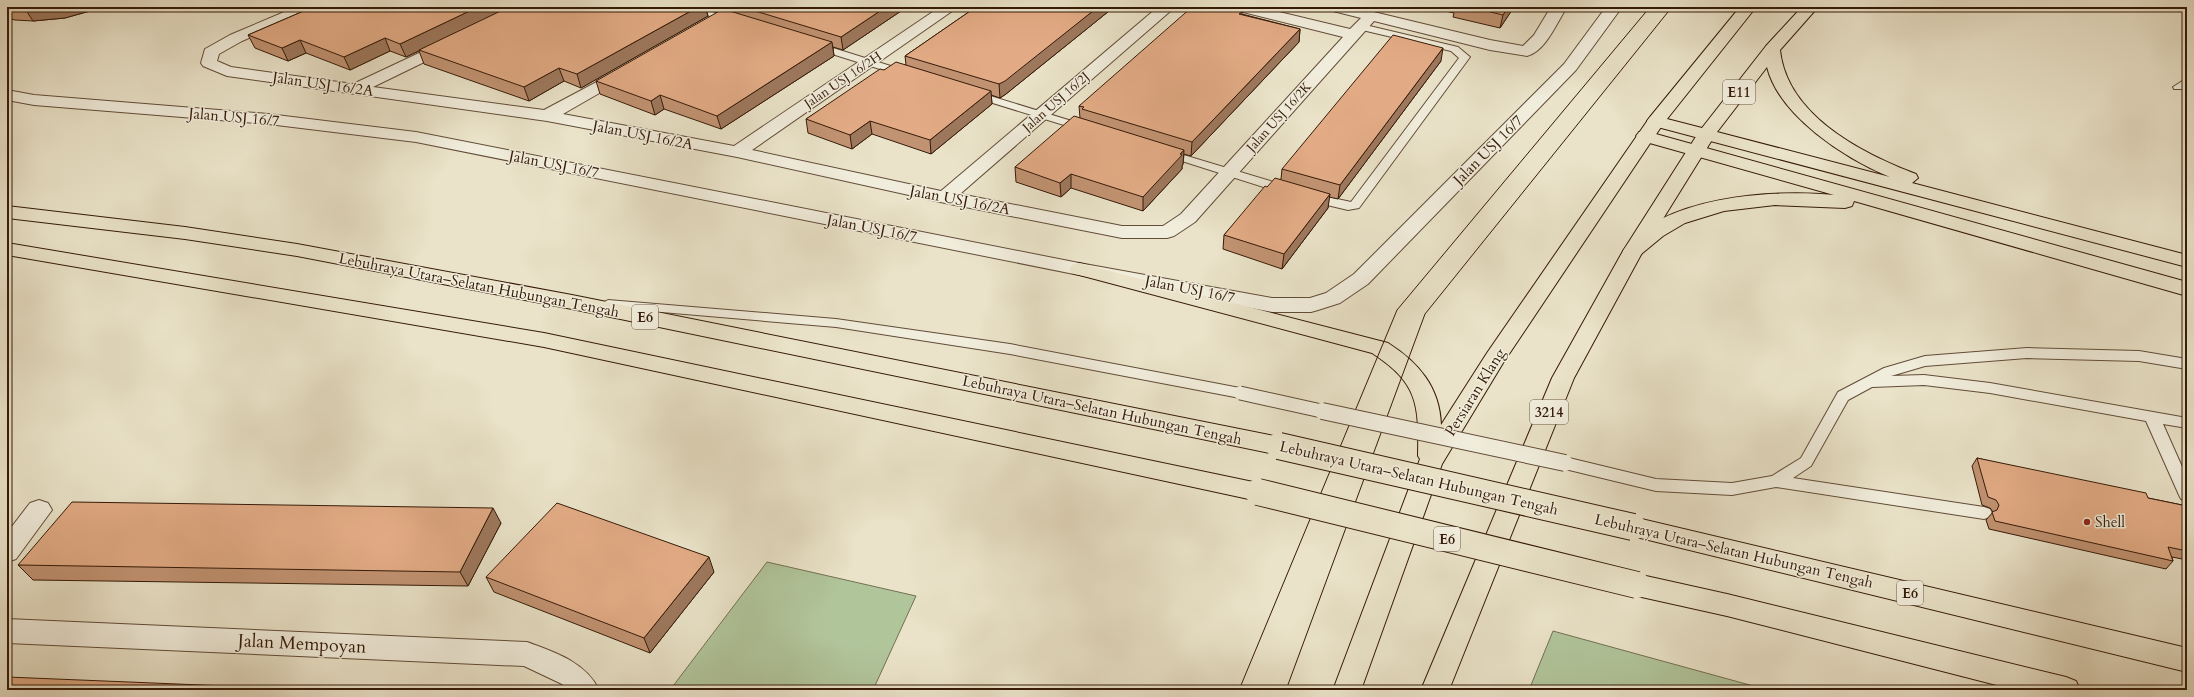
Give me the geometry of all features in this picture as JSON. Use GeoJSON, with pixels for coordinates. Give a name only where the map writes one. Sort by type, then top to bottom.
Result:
{"type":"FeatureCollection","features":[{"type":"Feature","properties":{"kind":"main road","name":"E11"},"geometry":{"type":"LineString","coordinates":[[1701,143],[1772,49],[1810,7]]}},
{"type":"Feature","properties":{"kind":"main road","name":"Persiaran Klang"},"geometry":{"type":"LineString","coordinates":[[1347,690],[1430,463],[1495,358],[1650,128],[1745,9]]}},
{"type":"Feature","properties":{"kind":"main road"},"geometry":{"type":"LineString","coordinates":[[1772,49],[1780,83],[1796,106],[1822,130],[1859,154],[1904,177],[1998,211]]}},
{"type":"Feature","properties":{"kind":"main road"},"geometry":{"type":"LineString","coordinates":[[1650,128],[1952,223],[2187,289]]}},
{"type":"Feature","properties":{"kind":"main road"},"geometry":{"type":"LineString","coordinates":[[1701,143],[1998,211],[2187,261]]}},
{"type":"Feature","properties":{"kind":"main road","name":"3214"},"geometry":{"type":"LineString","coordinates":[[1435,690],[1563,378],[1633,250],[1701,143]]}},
{"type":"Feature","properties":{"kind":"main road"},"geometry":{"type":"LineString","coordinates":[[1633,250],[1660,229],[1681,219],[1695,213],[1737,203],[1785,199],[1838,201],[1893,209],[1952,223]]}},
{"type":"Feature","properties":{"kind":"main road","name":"Lebuhraya Utara–Selatan Hubungan Tengah"},"geometry":{"type":"LineString","coordinates":[[7,212],[184,233],[296,250],[572,302],[1279,446],[1633,527],[2187,660]]}},
{"type":"Feature","properties":{"kind":"main road","name":"E6"},"geometry":{"type":"LineString","coordinates":[[7,249],[544,340],[1258,492],[1637,585],[1727,605],[2066,690]]}},
{"type":"Feature","properties":{"kind":"main road"},"geometry":{"type":"LineString","coordinates":[[1079,269],[1373,346],[1398,358],[1413,373],[1428,403],[1431,422],[1430,463]]}},
{"type":"Feature","properties":{"kind":"street","name":"Jalan USJ 16/2A"},"geometry":{"type":"LineString","coordinates":[[309,7],[236,38],[211,52],[209,63],[227,71],[357,88],[547,116],[737,152],[945,197],[1122,232],[1167,232],[1188,218]]}},
{"type":"Feature","properties":{"kind":"street"},"geometry":{"type":"LineString","coordinates":[[701,28],[738,7]]}},
{"type":"Feature","properties":{"kind":"street","name":"Jalan USJ 16/2H"},"geometry":{"type":"LineString","coordinates":[[737,152],[950,7]]}},
{"type":"Feature","properties":{"kind":"street","name":"Jalan USJ 16/2J"},"geometry":{"type":"LineString","coordinates":[[945,197],[1167,7]]}},
{"type":"Feature","properties":{"kind":"street"},"geometry":{"type":"LineString","coordinates":[[1240,7],[1527,51],[1540,38],[1559,7]]}},
{"type":"Feature","properties":{"kind":"street","name":"Jalan USJ 16/7"},"geometry":{"type":"LineString","coordinates":[[7,95],[34,100],[268,119],[416,137],[1079,269],[1272,305],[1311,305],[1333,298],[1361,279],[1570,67],[1614,7]]}},
{"type":"Feature","properties":{"kind":"street"},"geometry":{"type":"LineString","coordinates":[[1341,8],[1362,26]]}},
{"type":"Feature","properties":{"kind":"street","name":"Jalan USJ 16/2K"},"geometry":{"type":"LineString","coordinates":[[1188,218],[1362,26]]}},
{"type":"Feature","properties":{"kind":"street"},"geometry":{"type":"LineString","coordinates":[[357,88],[462,38]]}},
{"type":"Feature","properties":{"kind":"street"},"geometry":{"type":"LineString","coordinates":[[547,116],[634,67]]}},
{"type":"Feature","properties":{"kind":"street"},"geometry":{"type":"LineString","coordinates":[[7,552],[39,510]]}},
{"type":"Feature","properties":{"kind":"street","name":"Jalan Mempoyan"},"geometry":{"type":"LineString","coordinates":[[7,631],[527,654],[572,675],[585,690]]}},
{"type":"Feature","properties":{"kind":"lane"},"geometry":{"type":"LineString","coordinates":[[688,7],[743,24]]}},
{"type":"Feature","properties":{"kind":"lane"},"geometry":{"type":"LineString","coordinates":[[1155,150],[1328,203],[1348,206],[1355,205],[1465,57],[1454,49],[1362,26]]}},
{"type":"Feature","properties":{"kind":"lane"},"geometry":{"type":"LineString","coordinates":[[810,44],[914,76]]}},
{"type":"Feature","properties":{"kind":"lane"},"geometry":{"type":"LineString","coordinates":[[966,92],[1094,131]]}},
{"type":"Feature","properties":{"kind":"lane"},"geometry":{"type":"LineString","coordinates":[[572,302],[836,323],[1010,349],[1240,393],[1565,463],[1656,485],[1732,489],[1776,481],[1984,513]]}},
{"type":"Feature","properties":{"kind":"lane"},"geometry":{"type":"LineString","coordinates":[[1776,481],[1806,462],[1843,396],[1866,382],[1889,371],[1925,361],[2027,353],[2139,356],[2187,364]]}},
{"type":"Feature","properties":{"kind":"lane"},"geometry":{"type":"LineString","coordinates":[[1866,382],[1924,380],[1990,388],[2187,423]]}},
{"type":"Feature","properties":{"kind":"lane"},"geometry":{"type":"LineString","coordinates":[[2152,417],[2187,495]]}},
{"type":"Feature","properties":{"kind":"green space"},"geometry":{"type":"Polygon","coordinates":[[[767,562],[916,596],[873,690],[670,690],[767,562]]]}},
{"type":"Feature","properties":{"kind":"green space"},"geometry":{"type":"Polygon","coordinates":[[[1553,631],[1768,690],[1529,690],[1553,631]]]}},
{"type":"Feature","properties":{"kind":"building"},"geometry":{"type":"Polygon","coordinates":[[[313,7],[478,7],[400,44],[385,38],[344,57],[300,40],[282,48],[248,35],[313,7]]]}},
{"type":"Feature","properties":{"kind":"building"},"geometry":{"type":"Polygon","coordinates":[[[509,7],[698,7],[577,74],[559,68],[524,87],[419,50],[509,7]]]}},
{"type":"Feature","properties":{"kind":"building"},"geometry":{"type":"Polygon","coordinates":[[[742,7],[886,7],[841,37],[742,7]]]}},
{"type":"Feature","properties":{"kind":"building"},"geometry":{"type":"Polygon","coordinates":[[[976,7],[1098,7],[1005,81],[999,84],[905,56],[976,7]]]}},
{"type":"Feature","properties":{"kind":"building"},"geometry":{"type":"Polygon","coordinates":[[[1192,7],[1224,7],[1242,12],[1239,14],[1300,29],[1192,142],[1082,109],[1084,107],[1079,106],[1192,7]]]}},
{"type":"Feature","properties":{"kind":"building"},"geometry":{"type":"Polygon","coordinates":[[[1470,7],[1508,7],[1503,15],[1470,7]]]}},
{"type":"Feature","properties":{"kind":"building"},"geometry":{"type":"Polygon","coordinates":[[[723,9],[832,42],[717,116],[660,95],[651,101],[596,81],[723,9]]]}},
{"type":"Feature","properties":{"kind":"building"},"geometry":{"type":"Polygon","coordinates":[[[1393,35],[1443,48],[1340,185],[1282,169],[1393,35]]]}},
{"type":"Feature","properties":{"kind":"building"},"geometry":{"type":"Polygon","coordinates":[[[896,62],[991,91],[930,140],[870,121],[850,135],[806,119],[880,69],[884,70],[896,62]]]}},
{"type":"Feature","properties":{"kind":"building"},"geometry":{"type":"Polygon","coordinates":[[[1074,116],[1184,150],[1180,154],[1182,155],[1143,197],[1071,174],[1060,183],[1015,167],[1074,116]]]}},
{"type":"Feature","properties":{"kind":"building"},"geometry":{"type":"Polygon","coordinates":[[[1275,178],[1330,194],[1284,254],[1224,235],[1265,186],[1267,187],[1275,178]]]}},
{"type":"Feature","properties":{"kind":"building","name":"Shell"},"geometry":{"type":"Polygon","coordinates":[[[1977,458],[2146,493],[2148,498],[2187,506],[2187,551],[2168,547],[2173,561],[1995,521],[1992,512],[1997,510],[1999,505],[1996,500],[1988,497],[1977,458]]]}},
{"type":"Feature","properties":{"kind":"building"},"geometry":{"type":"Polygon","coordinates":[[[72,502],[493,508],[460,572],[18,565],[72,502]]]}},
{"type":"Feature","properties":{"kind":"building"},"geometry":{"type":"Polygon","coordinates":[[[557,503],[709,557],[644,638],[486,577],[557,503]]]}},
{"type":"Feature","properties":{"kind":"building"},"geometry":{"type":"Polygon","coordinates":[[[7,677],[323,690],[7,690],[7,677]]]}},
{"type":"Feature","properties":{"kind":"tram line"},"geometry":{"type":"LineString","coordinates":[[1239,690],[1397,310],[1650,7]]}},
{"type":"Feature","properties":{"kind":"tram line"},"geometry":{"type":"LineString","coordinates":[[1286,690],[1425,314],[1672,7]]}},
{"type":"Feature","properties":{"kind":"place","name":"Shell"},"geometry":{"type":"Point","coordinates":[2087,522]}}]}
